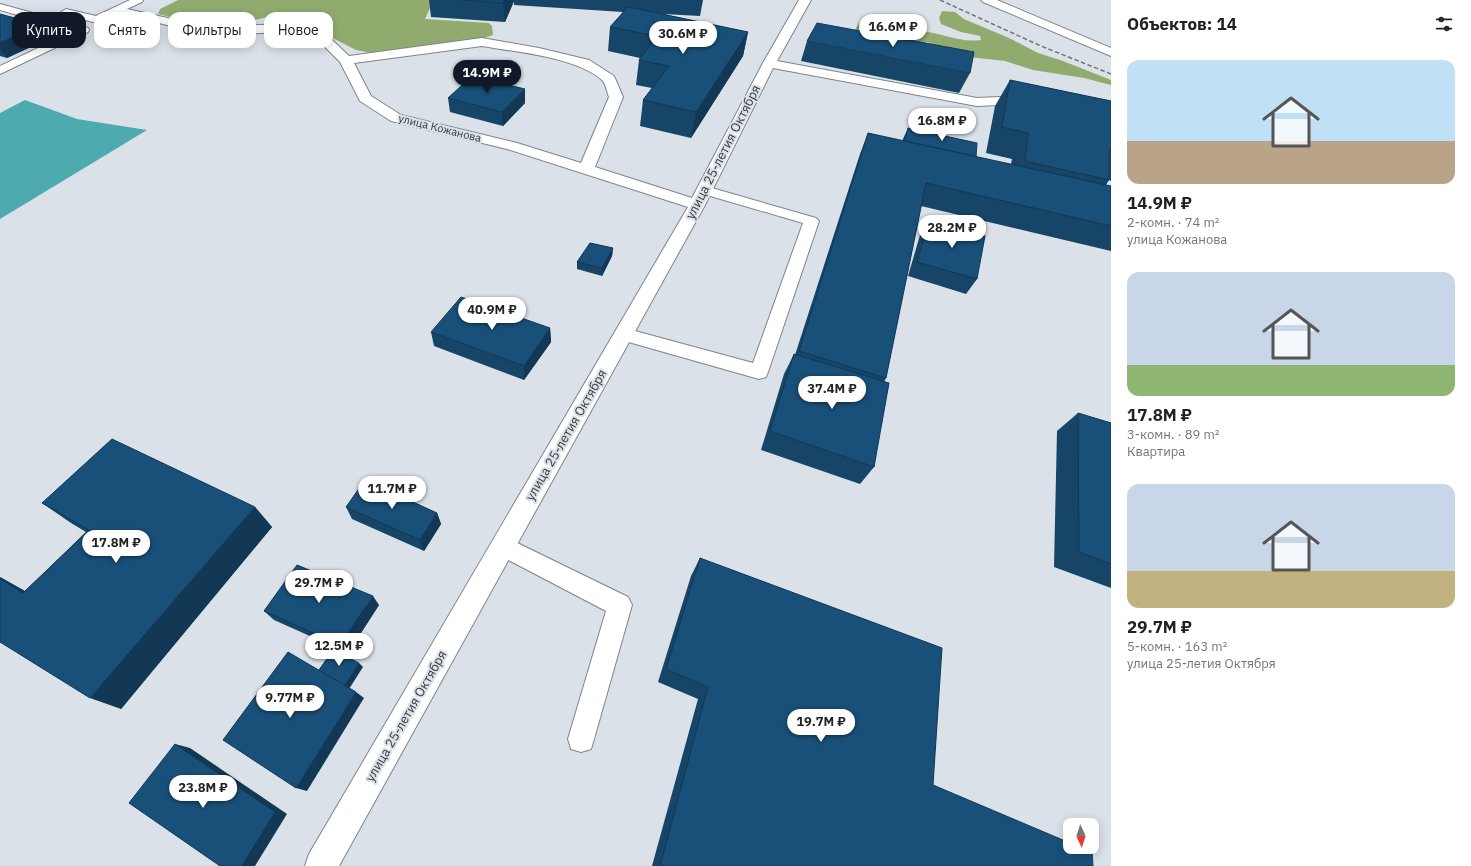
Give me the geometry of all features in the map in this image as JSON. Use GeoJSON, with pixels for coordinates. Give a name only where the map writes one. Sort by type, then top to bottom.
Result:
{"type":"FeatureCollection","features":[{"type":"Feature","properties":{"kind":"street","name":"улица 25-летия Октября"},"geometry":{"type":"LineString","coordinates":[[320,866],[701,198],[769,63],[805,0]]}},
{"type":"Feature","properties":{"kind":"street"},"geometry":{"type":"LineString","coordinates":[[987,0],[1111,52]]}},
{"type":"Feature","properties":{"kind":"street","name":"улица Кожанова"},"geometry":{"type":"LineString","coordinates":[[118,10],[208,31],[287,28],[326,40],[346,60],[365,98],[396,118],[512,146],[586,170],[701,198]]}},
{"type":"Feature","properties":{"kind":"street"},"geometry":{"type":"LineString","coordinates":[[346,60],[482,42],[539,52],[584,63],[609,80],[616,97],[586,170]]}},
{"type":"Feature","properties":{"kind":"street"},"geometry":{"type":"LineString","coordinates":[[769,63],[977,102],[1036,100]]}},
{"type":"Feature","properties":{"kind":"lane"},"geometry":{"type":"LineString","coordinates":[[58,10],[96,20],[138,0]]}},
{"type":"Feature","properties":{"kind":"lane"},"geometry":{"type":"LineString","coordinates":[[0,7],[84,30],[0,70]]}},
{"type":"Feature","properties":{"kind":"lane"},"geometry":{"type":"LineString","coordinates":[[624,334],[759,372],[811,221],[701,198]]}},
{"type":"Feature","properties":{"kind":"lane"},"geometry":{"type":"LineString","coordinates":[[503,546],[620,605],[581,739]]}},
{"type":"Feature","properties":{"kind":"green space"},"geometry":{"type":"Polygon","coordinates":[[[178,0],[435,0],[425,19],[489,23],[492,26],[493,35],[478,40],[382,54],[356,50],[333,38],[333,12],[264,12],[264,18],[256,19],[256,12],[168,12],[168,16],[160,14],[160,9],[178,0]]]}},
{"type":"Feature","properties":{"kind":"green space"},"geometry":{"type":"Polygon","coordinates":[[[942,11],[955,12],[964,19],[1009,38],[1038,53],[1111,80],[1111,85],[1084,78],[1033,70],[1005,61],[969,57],[927,42],[918,46],[881,34],[870,37],[858,36],[855,30],[859,23],[920,35],[921,31],[958,39],[973,41],[981,40],[980,36],[961,32],[941,24],[939,18],[942,11]]]}},
{"type":"Feature","properties":{"kind":"water"},"geometry":{"type":"Polygon","coordinates":[[[25,100],[77,119],[147,130],[0,219],[0,113],[25,100]]]}},
{"type":"Feature","properties":{"kind":"building"},"geometry":{"type":"Polygon","coordinates":[[[461,0],[505,0],[503,3],[461,0]]]}},
{"type":"Feature","properties":{"kind":"building"},"geometry":{"type":"Polygon","coordinates":[[[628,7],[748,32],[696,112],[643,100],[669,66],[639,60],[657,36],[610,27],[628,7]]]}},
{"type":"Feature","properties":{"kind":"building"},"geometry":{"type":"Polygon","coordinates":[[[0,14],[12,17],[12,38],[0,43],[0,14]]]}},
{"type":"Feature","properties":{"kind":"building"},"geometry":{"type":"Polygon","coordinates":[[[817,23],[974,52],[970,73],[807,41],[817,23]]]}},
{"type":"Feature","properties":{"kind":"building"},"geometry":{"type":"Polygon","coordinates":[[[472,76],[525,89],[502,112],[448,98],[472,76]]]}},
{"type":"Feature","properties":{"kind":"building"},"geometry":{"type":"Polygon","coordinates":[[[1010,80],[1111,101],[1111,150],[1109,150],[1109,180],[1025,161],[1028,133],[1002,127],[1010,80]]]}},
{"type":"Feature","properties":{"kind":"building"},"geometry":{"type":"Polygon","coordinates":[[[908,128],[977,143],[976,157],[905,141],[908,128]]]}},
{"type":"Feature","properties":{"kind":"building"},"geometry":{"type":"Polygon","coordinates":[[[868,133],[1111,186],[1111,226],[926,183],[886,378],[799,351],[868,133]]]}},
{"type":"Feature","properties":{"kind":"building"},"geometry":{"type":"Polygon","coordinates":[[[929,220],[985,236],[977,279],[917,262],[929,220]]]}},
{"type":"Feature","properties":{"kind":"building"},"geometry":{"type":"Polygon","coordinates":[[[590,243],[613,248],[602,268],[577,262],[590,243]]]}},
{"type":"Feature","properties":{"kind":"building"},"geometry":{"type":"Polygon","coordinates":[[[461,297],[550,328],[524,366],[431,332],[461,297]]]}},
{"type":"Feature","properties":{"kind":"building"},"geometry":{"type":"Polygon","coordinates":[[[794,354],[889,383],[874,467],[770,431],[794,354]]]}},
{"type":"Feature","properties":{"kind":"building"},"geometry":{"type":"Polygon","coordinates":[[[1078,413],[1111,423],[1111,564],[1079,552],[1078,413]]]}},
{"type":"Feature","properties":{"kind":"building"},"geometry":{"type":"Polygon","coordinates":[[[112,439],[255,507],[90,698],[0,642],[0,579],[23,593],[89,530],[42,503],[112,439]]]}},
{"type":"Feature","properties":{"kind":"building"},"geometry":{"type":"Polygon","coordinates":[[[365,480],[437,513],[420,540],[346,507],[365,480]]]}},
{"type":"Feature","properties":{"kind":"building"},"geometry":{"type":"Polygon","coordinates":[[[700,558],[942,648],[933,785],[1063,840],[1063,854],[1092,854],[1093,866],[660,866],[708,687],[666,669],[700,558]]]}},
{"type":"Feature","properties":{"kind":"building"},"geometry":{"type":"Polygon","coordinates":[[[297,565],[373,596],[340,645],[264,611],[297,565]]]}},
{"type":"Feature","properties":{"kind":"building"},"geometry":{"type":"Polygon","coordinates":[[[333,650],[359,663],[345,685],[319,670],[333,650]]]}},
{"type":"Feature","properties":{"kind":"building"},"geometry":{"type":"Polygon","coordinates":[[[288,652],[356,692],[296,788],[223,740],[288,652]]]}},
{"type":"Feature","properties":{"kind":"building"},"geometry":{"type":"Polygon","coordinates":[[[175,744],[275,812],[242,866],[220,866],[129,803],[175,744]]]}},
{"type":"Feature","properties":{"kind":"railway"},"geometry":{"type":"LineString","coordinates":[[940,0],[1041,46],[1111,74]]}}]}
